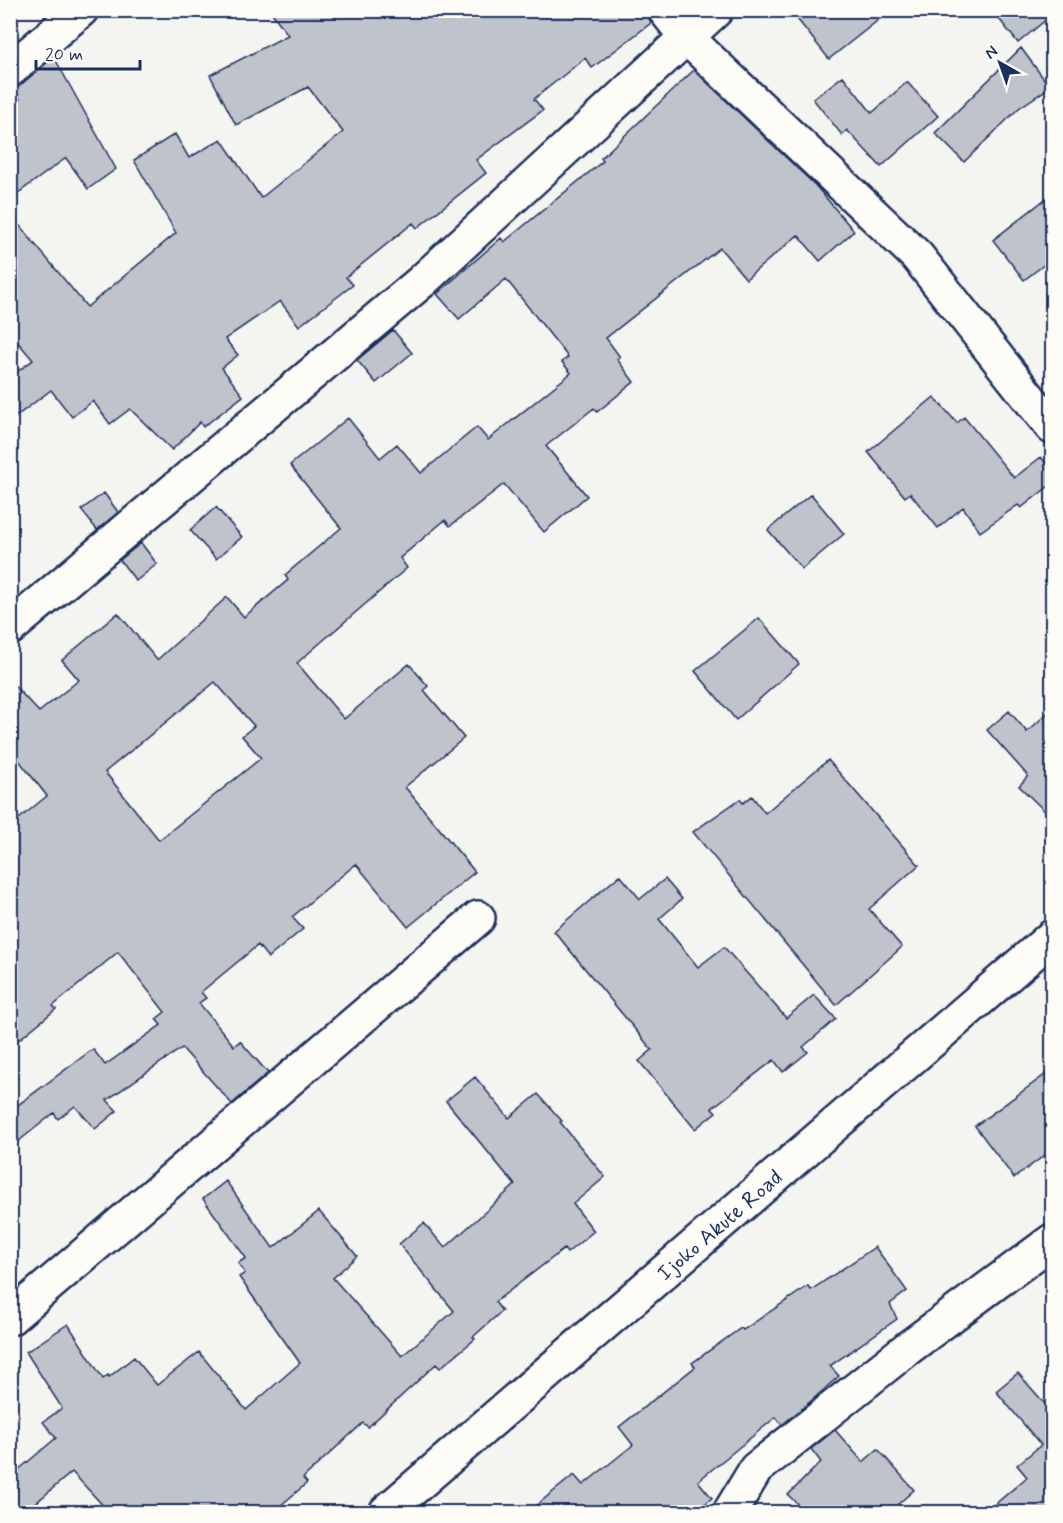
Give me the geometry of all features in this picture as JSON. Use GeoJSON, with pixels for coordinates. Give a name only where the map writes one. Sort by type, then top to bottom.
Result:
{"type":"FeatureCollection","features":[{"type":"Feature","properties":{"kind":"street"},"geometry":{"type":"LineString","coordinates":[[10,70],[81,10]]}},
{"type":"Feature","properties":{"kind":"street"},"geometry":{"type":"LineString","coordinates":[[665,10],[687,38],[916,256],[1053,427]]}},
{"type":"Feature","properties":{"kind":"street"},"geometry":{"type":"LineString","coordinates":[[15,613],[421,282],[716,10]]}},
{"type":"Feature","properties":{"kind":"street"},"geometry":{"type":"LineString","coordinates":[[10,1318],[478,918]]}},
{"type":"Feature","properties":{"kind":"street","name":"Ijoko Akute Road"},"geometry":{"type":"LineString","coordinates":[[386,1512],[1053,937]]}},
{"type":"Feature","properties":{"kind":"street"},"geometry":{"type":"LineString","coordinates":[[730,1512],[756,1469],[908,1348],[1053,1241]]}},
{"type":"Feature","properties":{"kind":"building"},"geometry":{"type":"Polygon","coordinates":[[[270,10],[647,10],[651,23],[592,68],[585,58],[534,99],[543,110],[476,160],[486,173],[417,228],[413,223],[346,277],[353,285],[299,326],[280,301],[225,339],[238,355],[222,368],[243,396],[203,427],[200,422],[172,450],[130,409],[110,424],[93,401],[72,417],[51,390],[10,421],[10,377],[33,360],[10,333],[10,214],[87,307],[176,233],[134,160],[175,134],[189,158],[221,139],[261,198],[343,132],[308,87],[236,125],[210,75],[288,35],[270,10]]]}},
{"type":"Feature","properties":{"kind":"building"},"geometry":{"type":"Polygon","coordinates":[[[790,10],[891,10],[829,59],[790,10]]]}},
{"type":"Feature","properties":{"kind":"building"},"geometry":{"type":"Polygon","coordinates":[[[992,10],[1053,10],[1053,14],[1018,43],[992,10]]]}},
{"type":"Feature","properties":{"kind":"building"},"geometry":{"type":"Polygon","coordinates":[[[1021,48],[1050,87],[1019,108],[964,162],[935,133],[1021,48]]]}},
{"type":"Feature","properties":{"kind":"building"},"geometry":{"type":"Polygon","coordinates":[[[54,57],[116,169],[88,189],[66,158],[10,199],[10,105],[20,99],[14,88],[54,57]]]}},
{"type":"Feature","properties":{"kind":"building"},"geometry":{"type":"Polygon","coordinates":[[[694,70],[815,185],[854,231],[820,261],[798,235],[746,279],[720,248],[606,338],[620,357],[617,359],[634,382],[597,412],[594,408],[546,446],[587,496],[544,532],[504,484],[450,526],[445,520],[400,558],[407,568],[297,663],[344,719],[409,664],[428,686],[424,690],[464,738],[405,787],[475,872],[408,927],[356,864],[292,917],[303,929],[268,958],[258,945],[201,992],[206,998],[199,1003],[234,1046],[240,1041],[268,1073],[232,1104],[182,1048],[107,1100],[117,1111],[95,1129],[75,1106],[58,1119],[54,1113],[10,1148],[10,1111],[93,1049],[105,1065],[161,1025],[156,1019],[165,1012],[118,952],[53,1006],[56,1009],[10,1047],[10,826],[47,796],[10,749],[10,681],[39,712],[79,680],[62,660],[118,613],[157,660],[227,597],[244,617],[288,580],[285,575],[341,528],[290,465],[348,418],[380,458],[397,444],[421,473],[477,427],[488,440],[571,373],[562,362],[568,357],[506,279],[459,319],[437,294],[501,238],[504,242],[603,161],[601,158],[694,70]],[[215,682],[105,772],[159,840],[261,758],[242,736],[254,726],[215,682]]]}},
{"type":"Feature","properties":{"kind":"building"},"geometry":{"type":"Polygon","coordinates":[[[843,76],[872,113],[907,82],[938,116],[881,167],[847,130],[842,135],[813,99],[843,76]]]}},
{"type":"Feature","properties":{"kind":"building"},"geometry":{"type":"Polygon","coordinates":[[[1053,193],[1053,258],[1024,280],[993,240],[1053,193]]]}},
{"type":"Feature","properties":{"kind":"building"},"geometry":{"type":"Polygon","coordinates":[[[393,330],[412,353],[376,383],[357,360],[393,330]]]}},
{"type":"Feature","properties":{"kind":"building"},"geometry":{"type":"Polygon","coordinates":[[[934,397],[957,423],[964,417],[1014,478],[1041,457],[1053,472],[1053,483],[1021,508],[1018,505],[980,532],[963,507],[938,528],[910,493],[905,497],[868,452],[934,397]]]}},
{"type":"Feature","properties":{"kind":"building"},"geometry":{"type":"Polygon","coordinates":[[[104,493],[118,512],[97,530],[81,510],[104,493]]]}},
{"type":"Feature","properties":{"kind":"building"},"geometry":{"type":"Polygon","coordinates":[[[811,494],[844,534],[802,569],[768,530],[811,494]]]}},
{"type":"Feature","properties":{"kind":"building"},"geometry":{"type":"Polygon","coordinates":[[[216,507],[242,537],[216,559],[190,530],[216,507]]]}},
{"type":"Feature","properties":{"kind":"building"},"geometry":{"type":"Polygon","coordinates":[[[141,543],[157,564],[136,581],[120,560],[141,543]]]}},
{"type":"Feature","properties":{"kind":"building"},"geometry":{"type":"Polygon","coordinates":[[[759,618],[799,664],[736,720],[695,671],[759,618]]]}},
{"type":"Feature","properties":{"kind":"building"},"geometry":{"type":"Polygon","coordinates":[[[1053,708],[1053,819],[1019,786],[1028,776],[987,730],[1009,711],[1027,732],[1053,708]]]}},
{"type":"Feature","properties":{"kind":"building"},"geometry":{"type":"Polygon","coordinates":[[[828,760],[919,865],[869,909],[902,947],[836,1005],[693,832],[740,799],[743,803],[752,796],[765,813],[828,760]]]}},
{"type":"Feature","properties":{"kind":"building"},"geometry":{"type":"Polygon","coordinates":[[[620,875],[640,899],[665,879],[682,899],[659,919],[698,967],[724,947],[786,1018],[814,995],[836,1019],[803,1047],[808,1052],[783,1072],[774,1060],[712,1108],[716,1112],[695,1129],[639,1061],[652,1050],[554,931],[620,875]]]}},
{"type":"Feature","properties":{"kind":"building"},"geometry":{"type":"Polygon","coordinates":[[[1053,1069],[1053,1149],[1014,1178],[975,1126],[1053,1069]]]}},
{"type":"Feature","properties":{"kind":"building"},"geometry":{"type":"Polygon","coordinates":[[[475,1077],[509,1118],[538,1094],[562,1121],[560,1122],[605,1177],[573,1204],[594,1231],[567,1253],[564,1249],[495,1302],[502,1311],[473,1337],[475,1339],[440,1368],[436,1364],[368,1427],[363,1423],[303,1478],[307,1483],[273,1512],[109,1512],[72,1472],[25,1512],[10,1512],[10,1477],[56,1438],[43,1422],[62,1408],[26,1352],[68,1324],[103,1379],[108,1375],[109,1377],[134,1357],[157,1385],[199,1352],[246,1410],[300,1363],[239,1277],[245,1273],[238,1263],[246,1258],[203,1199],[226,1181],[273,1248],[319,1211],[357,1256],[333,1278],[402,1356],[454,1311],[399,1244],[424,1223],[445,1248],[515,1185],[446,1101],[475,1077]]]}},
{"type":"Feature","properties":{"kind":"building"},"geometry":{"type":"Polygon","coordinates":[[[875,1247],[907,1291],[890,1304],[897,1319],[830,1366],[839,1376],[782,1425],[776,1417],[698,1481],[712,1498],[695,1512],[528,1512],[574,1475],[583,1485],[633,1445],[619,1427],[695,1367],[692,1363],[741,1328],[743,1330],[808,1286],[811,1290],[875,1247]]]}},
{"type":"Feature","properties":{"kind":"building"},"geometry":{"type":"Polygon","coordinates":[[[1018,1373],[1053,1413],[1053,1512],[986,1512],[1027,1477],[1017,1465],[1041,1445],[996,1391],[1018,1373]]]}},
{"type":"Feature","properties":{"kind":"building"},"geometry":{"type":"Polygon","coordinates":[[[835,1430],[863,1462],[878,1449],[914,1490],[889,1512],[806,1512],[788,1495],[821,1462],[811,1449],[835,1430]]]}}]}
